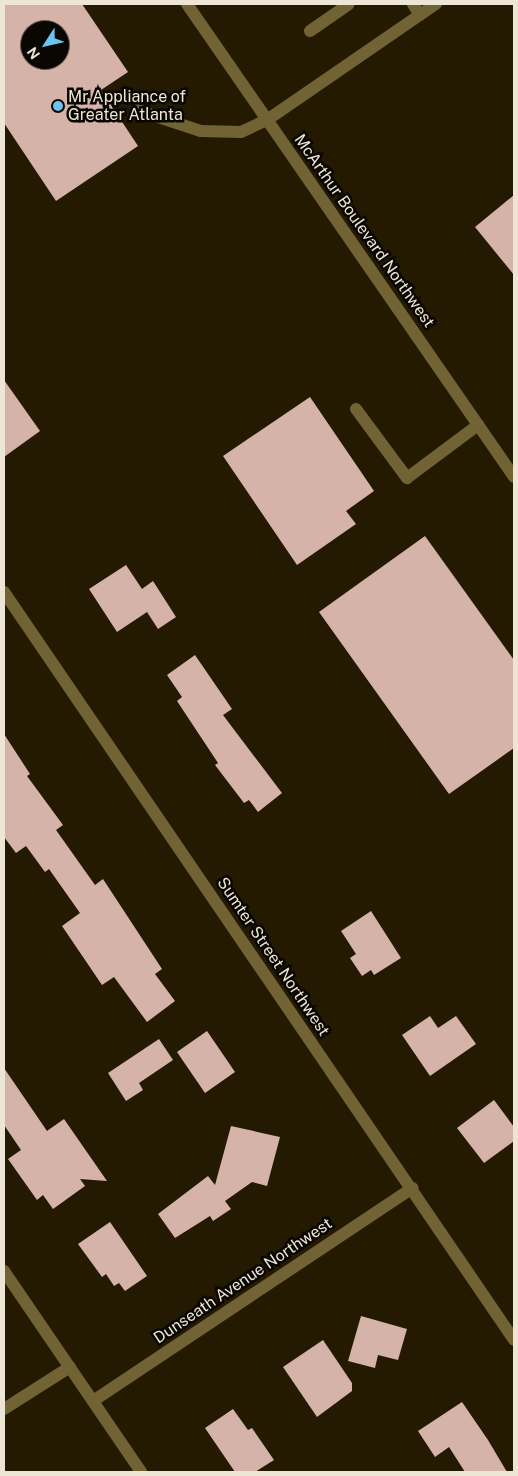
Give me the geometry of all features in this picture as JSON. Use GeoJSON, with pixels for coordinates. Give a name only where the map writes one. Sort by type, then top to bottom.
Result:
{"type":"FeatureCollection","features":[{"type":"Feature","properties":{"kind":"street","name":"McArthur Boulevard Northwest"},"geometry":{"type":"LineString","coordinates":[[187,4],[514,477]]}},
{"type":"Feature","properties":{"kind":"street"},"geometry":{"type":"LineString","coordinates":[[310,31],[349,4]]}},
{"type":"Feature","properties":{"kind":"street"},"geometry":{"type":"LineString","coordinates":[[136,110],[201,131],[241,132],[267,120],[417,9],[436,4]]}},
{"type":"Feature","properties":{"kind":"street"},"geometry":{"type":"LineString","coordinates":[[356,409],[407,478],[478,425]]}},
{"type":"Feature","properties":{"kind":"street","name":"Sumter Street Northwest"},"geometry":{"type":"LineString","coordinates":[[4,592],[514,1340]]}},
{"type":"Feature","properties":{"kind":"street","name":"Dunseath Avenue Northwest"},"geometry":{"type":"LineString","coordinates":[[93,1401],[412,1188]]}},
{"type":"Feature","properties":{"kind":"street"},"geometry":{"type":"LineString","coordinates":[[4,1272],[141,1472]]}},
{"type":"Feature","properties":{"kind":"street"},"geometry":{"type":"LineString","coordinates":[[4,1409],[70,1368]]}},
{"type":"Feature","properties":{"kind":"building","name":"Mr Appliance of Greater Atlanta"},"geometry":{"type":"Polygon","coordinates":[[[4,4],[82,4],[128,72],[101,90],[138,146],[56,201],[4,123],[4,4]]]}},
{"type":"Feature","properties":{"kind":"building"},"geometry":{"type":"Polygon","coordinates":[[[514,195],[514,275],[475,227],[514,195]]]}},
{"type":"Feature","properties":{"kind":"building"},"geometry":{"type":"Polygon","coordinates":[[[4,380],[40,431],[4,457],[4,380]]]}},
{"type":"Feature","properties":{"kind":"building"},"geometry":{"type":"Polygon","coordinates":[[[310,397],[374,491],[346,511],[356,524],[297,565],[223,456],[310,397]]]}},
{"type":"Feature","properties":{"kind":"building"},"geometry":{"type":"Polygon","coordinates":[[[425,536],[514,660],[514,748],[449,794],[319,612],[425,536]]]}},
{"type":"Feature","properties":{"kind":"building"},"geometry":{"type":"Polygon","coordinates":[[[126,565],[142,589],[153,581],[176,617],[158,629],[147,612],[117,632],[89,589],[126,565]]]}},
{"type":"Feature","properties":{"kind":"building"},"geometry":{"type":"Polygon","coordinates":[[[195,655],[232,709],[223,715],[282,793],[258,812],[249,800],[244,803],[215,765],[218,763],[177,701],[182,697],[167,675],[195,655]]]}},
{"type":"Feature","properties":{"kind":"building"},"geometry":{"type":"Polygon","coordinates":[[[4,734],[30,774],[27,776],[63,825],[56,830],[95,885],[103,879],[162,969],[155,974],[175,1001],[147,1022],[114,977],[102,985],[62,926],[80,913],[49,869],[45,872],[26,846],[16,853],[4,837],[4,734]]]}},
{"type":"Feature","properties":{"kind":"building"},"geometry":{"type":"Polygon","coordinates":[[[371,911],[401,958],[374,975],[371,970],[362,976],[350,958],[356,954],[341,931],[371,911]]]}},
{"type":"Feature","properties":{"kind":"building"},"geometry":{"type":"Polygon","coordinates":[[[430,1016],[438,1028],[456,1016],[476,1044],[430,1076],[402,1035],[430,1016]]]}},
{"type":"Feature","properties":{"kind":"building"},"geometry":{"type":"Polygon","coordinates":[[[207,1031],[235,1072],[205,1093],[177,1052],[207,1031]]]}},
{"type":"Feature","properties":{"kind":"building"},"geometry":{"type":"Polygon","coordinates":[[[159,1039],[173,1060],[139,1083],[143,1090],[126,1101],[108,1073],[159,1039]]]}},
{"type":"Feature","properties":{"kind":"building"},"geometry":{"type":"Polygon","coordinates":[[[4,1068],[47,1131],[64,1119],[107,1181],[80,1179],[85,1186],[53,1209],[43,1195],[37,1200],[8,1159],[21,1150],[4,1125],[4,1068]]]}},
{"type":"Feature","properties":{"kind":"building"},"geometry":{"type":"Polygon","coordinates":[[[494,1100],[514,1127],[514,1141],[484,1163],[457,1128],[494,1100]]]}},
{"type":"Feature","properties":{"kind":"building"},"geometry":{"type":"Polygon","coordinates":[[[231,1126],[280,1137],[267,1186],[252,1182],[225,1201],[231,1209],[213,1221],[210,1216],[175,1238],[158,1214],[208,1176],[215,1185],[231,1126]]]}},
{"type":"Feature","properties":{"kind":"building"},"geometry":{"type":"Polygon","coordinates":[[[110,1222],[147,1276],[125,1291],[119,1283],[114,1286],[106,1274],[102,1277],[78,1244],[110,1222]]]}},
{"type":"Feature","properties":{"kind":"building"},"geometry":{"type":"Polygon","coordinates":[[[361,1316],[407,1329],[398,1360],[378,1355],[375,1368],[348,1361],[361,1316]]]}},
{"type":"Feature","properties":{"kind":"building"},"geometry":{"type":"Polygon","coordinates":[[[323,1340],[352,1383],[352,1391],[317,1417],[283,1367],[323,1340]]]}},
{"type":"Feature","properties":{"kind":"building"},"geometry":{"type":"Polygon","coordinates":[[[462,1402],[507,1472],[465,1472],[449,1447],[435,1457],[418,1431],[462,1402]]]}},
{"type":"Feature","properties":{"kind":"building"},"geometry":{"type":"Polygon","coordinates":[[[233,1409],[248,1430],[252,1428],[274,1460],[255,1472],[235,1472],[205,1428],[233,1409]]]}},
{"type":"Feature","properties":{"kind":"place","name":"Mr Appliance of Greater Atlanta"},"geometry":{"type":"Point","coordinates":[58,106]}}]}
